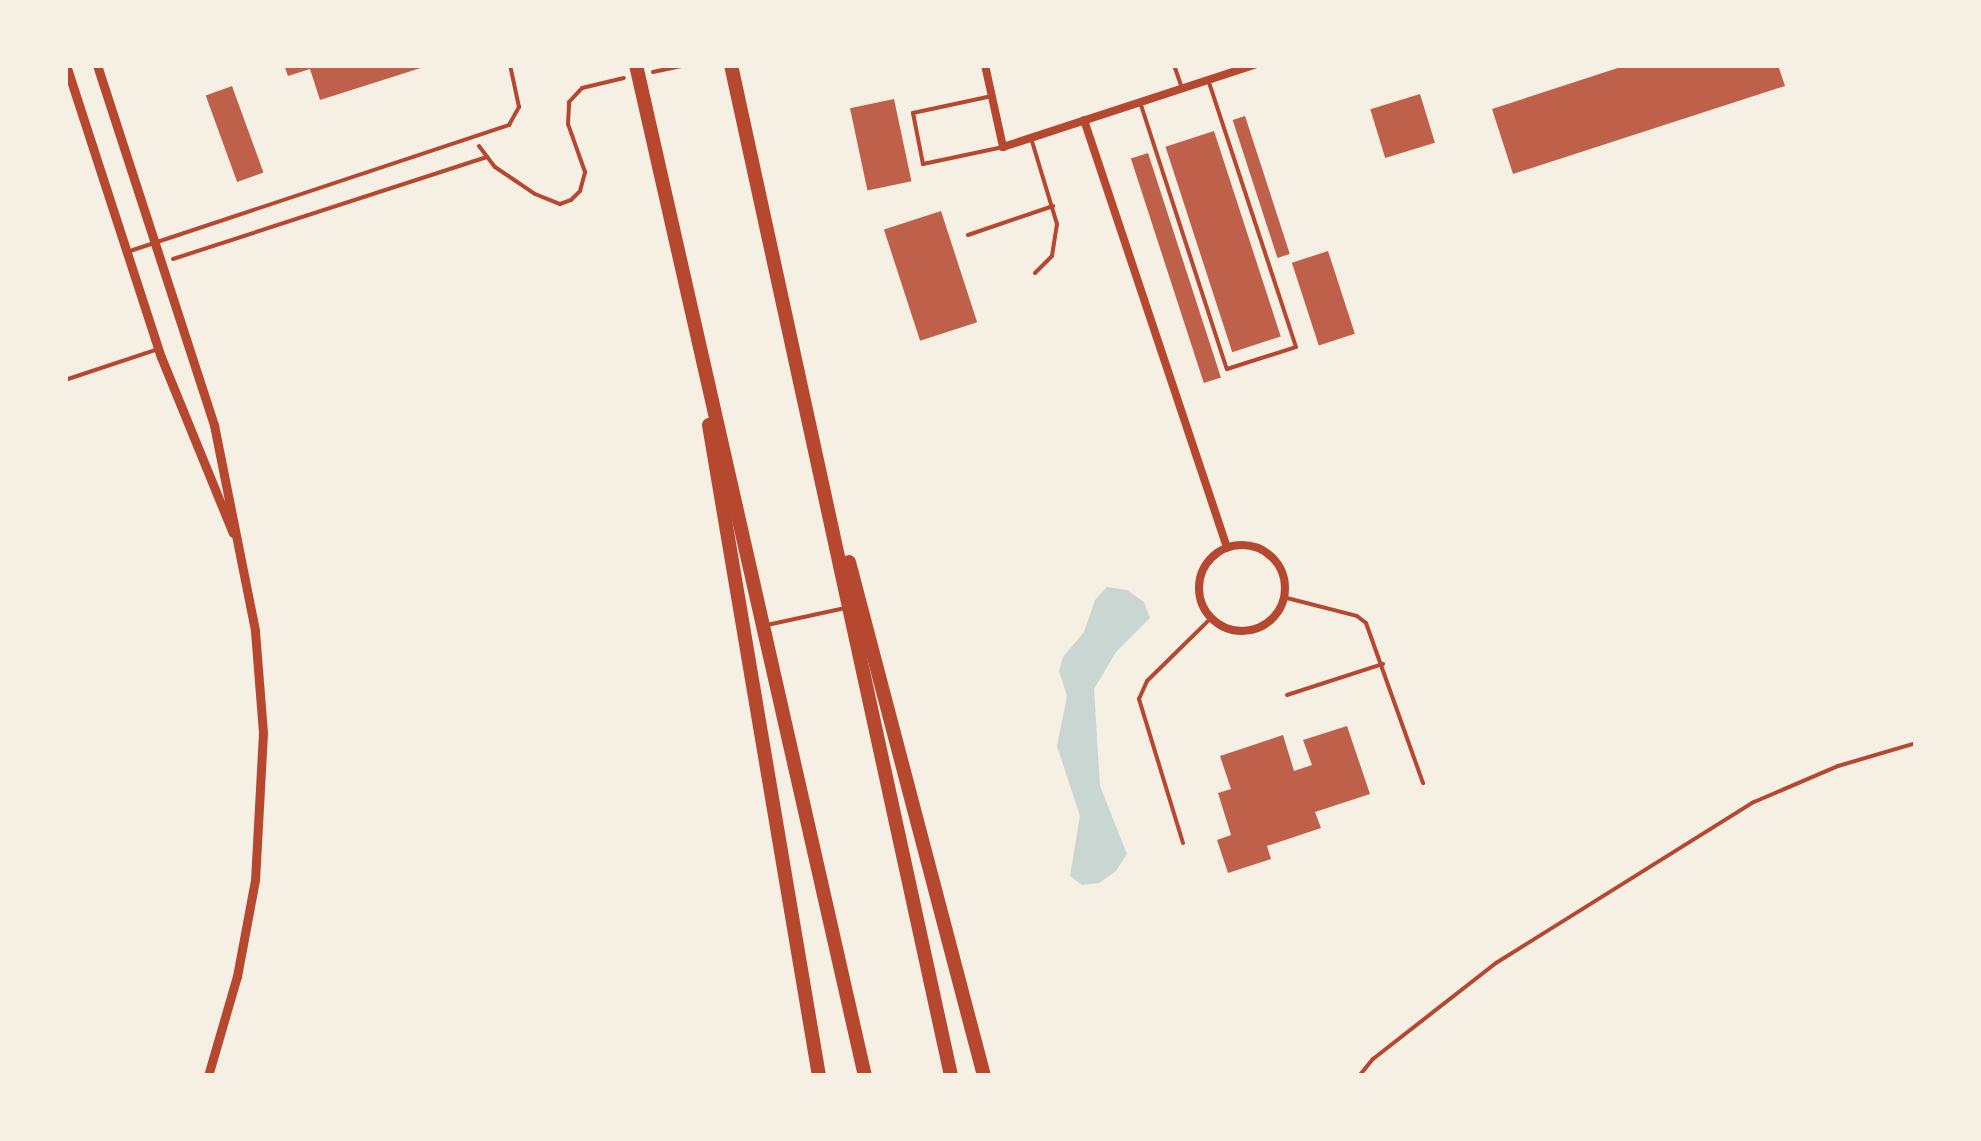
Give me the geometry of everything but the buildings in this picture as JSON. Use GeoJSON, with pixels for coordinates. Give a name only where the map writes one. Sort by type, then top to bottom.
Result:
{"type":"FeatureCollection","features":[{"type":"Feature","properties":{"kind":"highway"},"geometry":{"type":"LineString","coordinates":[[636,65],[690,316],[766,625],[865,1076]]}},
{"type":"Feature","properties":{"kind":"highway"},"geometry":{"type":"LineString","coordinates":[[731,65],[814,431],[951,1076]]}},
{"type":"Feature","properties":{"kind":"highway"},"geometry":{"type":"LineString","coordinates":[[690,316],[819,1076]]}},
{"type":"Feature","properties":{"kind":"highway"},"geometry":{"type":"LineString","coordinates":[[814,431],[984,1076]]}},
{"type":"Feature","properties":{"kind":"street"},"geometry":{"type":"LineString","coordinates":[[66,65],[158,349],[195,449],[237,542]]}},
{"type":"Feature","properties":{"kind":"street"},"geometry":{"type":"LineString","coordinates":[[97,65],[214,424],[253,616],[260,682],[260,816],[244,943],[208,1076]]}},
{"type":"Feature","properties":{"kind":"street"},"geometry":{"type":"LineString","coordinates":[[985,65],[1003,147],[1208,80],[1228,69],[1254,65]]}},
{"type":"Feature","properties":{"kind":"street"},"geometry":{"type":"LineString","coordinates":[[1084,120],[1227,548]]}},
{"type":"Feature","properties":{"kind":"street"},"geometry":{"type":"LineString","coordinates":[[1241,545],[1267,554],[1283,576],[1283,597],[1274,616],[1250,630],[1222,626],[1202,606],[1200,579],[1214,555],[1241,545]]}},
{"type":"Feature","properties":{"kind":"lane"},"geometry":{"type":"LineString","coordinates":[[127,252],[510,126],[516,117],[519,95],[510,65]]}},
{"type":"Feature","properties":{"kind":"lane"},"geometry":{"type":"LineString","coordinates":[[1043,65],[1057,65]]}},
{"type":"Feature","properties":{"kind":"lane"},"geometry":{"type":"LineString","coordinates":[[1174,65],[1182,88]]}},
{"type":"Feature","properties":{"kind":"lane"},"geometry":{"type":"LineString","coordinates":[[1140,102],[1227,369],[1296,347],[1208,80]]}},
{"type":"Feature","properties":{"kind":"lane"},"geometry":{"type":"LineString","coordinates":[[992,96],[913,113],[923,164],[1003,147]]}},
{"type":"Feature","properties":{"kind":"lane"},"geometry":{"type":"LineString","coordinates":[[1031,138],[1053,206],[1057,242],[1052,256],[1035,273]]}},
{"type":"Feature","properties":{"kind":"lane"},"geometry":{"type":"LineString","coordinates":[[968,235],[1053,206]]}},
{"type":"Feature","properties":{"kind":"lane"},"geometry":{"type":"LineString","coordinates":[[65,380],[158,349]]}},
{"type":"Feature","properties":{"kind":"lane"},"geometry":{"type":"LineString","coordinates":[[1283,597],[1356,616],[1372,632],[1423,783]]}},
{"type":"Feature","properties":{"kind":"lane"},"geometry":{"type":"LineString","coordinates":[[766,625],[850,607]]}},
{"type":"Feature","properties":{"kind":"lane"},"geometry":{"type":"LineString","coordinates":[[1182,843],[1140,699],[1146,682],[1210,618]]}},
{"type":"Feature","properties":{"kind":"lane"},"geometry":{"type":"LineString","coordinates":[[1287,695],[1383,664]]}},
{"type":"Feature","properties":{"kind":"lane"},"geometry":{"type":"LineString","coordinates":[[1360,1076],[1372,1058],[1496,964],[1754,802],[1838,766],[1916,743]]}},
{"type":"Feature","properties":{"kind":"path"},"geometry":{"type":"LineString","coordinates":[[474,140],[504,175],[548,202],[571,200],[580,190],[585,172],[566,112],[569,102],[582,88]]}},
{"type":"Feature","properties":{"kind":"path"},"geometry":{"type":"LineString","coordinates":[[160,263],[487,158]]}},
{"type":"Feature","properties":{"kind":"shaded area"},"geometry":{"type":"Polygon","coordinates":[[[1107,587],[1127,590],[1144,602],[1150,618],[1116,652],[1094,689],[1100,786],[1127,854],[1116,871],[1099,883],[1082,885],[1070,876],[1080,816],[1057,746],[1067,696],[1059,671],[1063,657],[1084,632],[1095,600],[1107,587]]]}}]}
